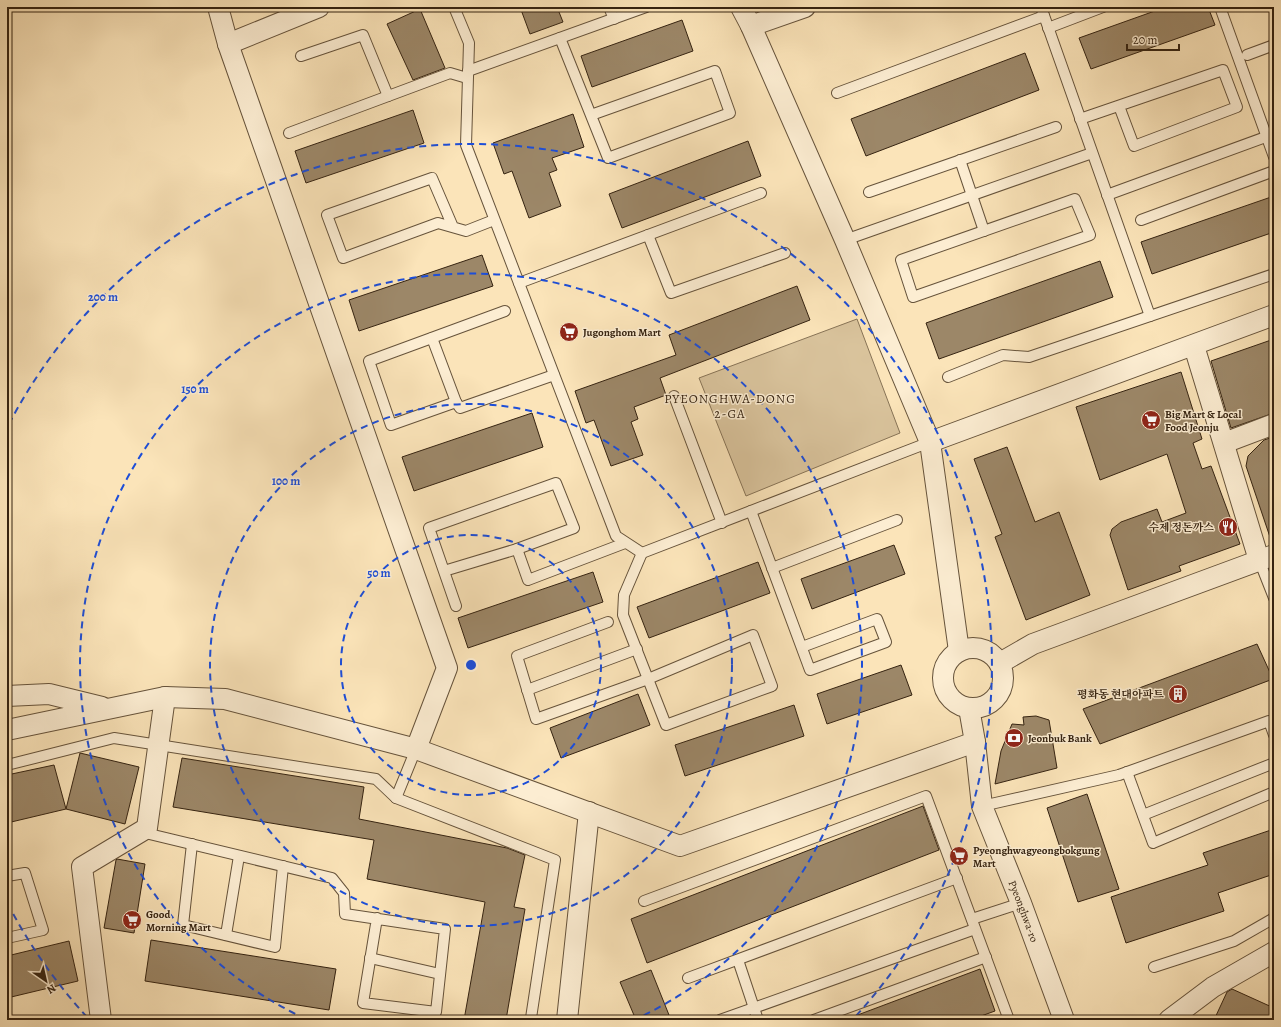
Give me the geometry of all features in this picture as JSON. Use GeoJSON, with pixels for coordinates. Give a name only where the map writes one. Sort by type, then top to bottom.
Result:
{"type":"FeatureCollection","features":[{"type":"Feature","properties":{"kind":"street"},"geometry":{"type":"LineString","coordinates":[[218,7],[228,44],[446,668],[416,749]]}},
{"type":"Feature","properties":{"kind":"street"},"geometry":{"type":"LineString","coordinates":[[228,44],[319,7]]}},
{"type":"Feature","properties":{"kind":"street"},"geometry":{"type":"LineString","coordinates":[[741,7],[751,26],[845,240],[930,442],[959,651]]}},
{"type":"Feature","properties":{"kind":"street"},"geometry":{"type":"LineString","coordinates":[[751,26],[805,7]]}},
{"type":"Feature","properties":{"kind":"street"},"geometry":{"type":"LineString","coordinates":[[930,442],[1194,346],[1274,315]]}},
{"type":"Feature","properties":{"kind":"street"},"geometry":{"type":"LineString","coordinates":[[1000,663],[1033,644],[1267,558],[1224,443],[1194,346]]}},
{"type":"Feature","properties":{"kind":"street"},"geometry":{"type":"LineString","coordinates":[[1224,443],[1274,424]]}},
{"type":"Feature","properties":{"kind":"street"},"geometry":{"type":"LineString","coordinates":[[971,648],[982,649],[992,654],[1000,663],[1003,674],[1003,685],[998,695],[990,703],[980,708],[969,708],[957,704],[948,695],[943,684],[944,671],[949,659],[959,651],[971,648]]}},
{"type":"Feature","properties":{"kind":"street"},"geometry":{"type":"LineString","coordinates":[[7,696],[49,694],[108,708]]}},
{"type":"Feature","properties":{"kind":"street"},"geometry":{"type":"LineString","coordinates":[[101,1020],[82,867],[148,828],[165,697]]}},
{"type":"Feature","properties":{"kind":"street"},"geometry":{"type":"LineString","coordinates":[[7,730],[165,697],[225,699],[416,749],[680,846],[975,742]]}},
{"type":"Feature","properties":{"kind":"street","name":"Pyeonghwa-ro"},"geometry":{"type":"LineString","coordinates":[[969,708],[975,742],[982,806],[1022,903],[1064,1020]]}},
{"type":"Feature","properties":{"kind":"street"},"geometry":{"type":"LineString","coordinates":[[567,1020],[589,812]]}},
{"type":"Feature","properties":{"kind":"street"},"geometry":{"type":"LineString","coordinates":[[1169,1020],[1213,988],[1274,952]]}},
{"type":"Feature","properties":{"kind":"lane"},"geometry":{"type":"LineString","coordinates":[[454,7],[469,43],[466,145],[616,536],[642,553]]}},
{"type":"Feature","properties":{"kind":"lane"},"geometry":{"type":"LineString","coordinates":[[609,7],[614,19]]}},
{"type":"Feature","properties":{"kind":"lane"},"geometry":{"type":"LineString","coordinates":[[289,132],[450,73],[468,74],[560,38],[646,7]]}},
{"type":"Feature","properties":{"kind":"lane"},"geometry":{"type":"LineString","coordinates":[[1048,28],[1103,7]]}},
{"type":"Feature","properties":{"kind":"lane"},"geometry":{"type":"LineString","coordinates":[[1220,7],[1270,135],[1274,156]]}},
{"type":"Feature","properties":{"kind":"lane"},"geometry":{"type":"LineString","coordinates":[[837,93],[1042,12],[1150,316]]}},
{"type":"Feature","properties":{"kind":"lane"},"geometry":{"type":"LineString","coordinates":[[301,56],[363,35],[388,96]]}},
{"type":"Feature","properties":{"kind":"lane"},"geometry":{"type":"LineString","coordinates":[[560,38],[608,158],[730,113],[715,71],[591,115]]}},
{"type":"Feature","properties":{"kind":"lane"},"geometry":{"type":"LineString","coordinates":[[1246,55],[1274,45]]}},
{"type":"Feature","properties":{"kind":"lane"},"geometry":{"type":"LineString","coordinates":[[1080,119],[1223,70],[1237,107],[1134,146],[1119,106]]}},
{"type":"Feature","properties":{"kind":"lane"},"geometry":{"type":"LineString","coordinates":[[869,192],[1056,127]]}},
{"type":"Feature","properties":{"kind":"lane"},"geometry":{"type":"LineString","coordinates":[[1107,195],[1270,135]]}},
{"type":"Feature","properties":{"kind":"lane"},"geometry":{"type":"LineString","coordinates":[[845,240],[1092,153]]}},
{"type":"Feature","properties":{"kind":"lane"},"geometry":{"type":"LineString","coordinates":[[960,160],[984,230]]}},
{"type":"Feature","properties":{"kind":"lane"},"geometry":{"type":"LineString","coordinates":[[1141,220],[1274,171]]}},
{"type":"Feature","properties":{"kind":"lane"},"geometry":{"type":"LineString","coordinates":[[453,227],[432,178],[327,215],[342,258],[438,223],[466,231],[494,220]]}},
{"type":"Feature","properties":{"kind":"lane"},"geometry":{"type":"LineString","coordinates":[[519,283],[761,193]]}},
{"type":"Feature","properties":{"kind":"lane"},"geometry":{"type":"LineString","coordinates":[[1075,198],[1090,235],[913,297],[901,260],[984,230],[1075,198]]}},
{"type":"Feature","properties":{"kind":"lane"},"geometry":{"type":"LineString","coordinates":[[648,235],[671,293],[785,253]]}},
{"type":"Feature","properties":{"kind":"lane"},"geometry":{"type":"LineString","coordinates":[[948,377],[1003,356],[1030,357],[1274,274]]}},
{"type":"Feature","properties":{"kind":"lane"},"geometry":{"type":"LineString","coordinates":[[456,402],[391,425],[369,361],[505,311]]}},
{"type":"Feature","properties":{"kind":"lane"},"geometry":{"type":"LineString","coordinates":[[432,338],[456,402],[460,408],[554,375]]}},
{"type":"Feature","properties":{"kind":"lane"},"geometry":{"type":"LineString","coordinates":[[674,396],[722,523]]}},
{"type":"Feature","properties":{"kind":"lane"},"geometry":{"type":"LineString","coordinates":[[608,622],[517,656],[536,719],[648,679],[754,636],[772,686],[666,725],[648,679],[637,649],[623,615],[624,594],[642,553],[930,442]]}},
{"type":"Feature","properties":{"kind":"lane"},"geometry":{"type":"LineString","coordinates":[[444,571],[517,549],[574,528],[556,483],[428,528],[456,606]]}},
{"type":"Feature","properties":{"kind":"lane"},"geometry":{"type":"LineString","coordinates":[[751,511],[810,670],[886,642],[877,619],[802,647]]}},
{"type":"Feature","properties":{"kind":"lane"},"geometry":{"type":"LineString","coordinates":[[772,568],[897,520]]}},
{"type":"Feature","properties":{"kind":"lane"},"geometry":{"type":"LineString","coordinates":[[517,549],[528,580],[625,542]]}},
{"type":"Feature","properties":{"kind":"lane"},"geometry":{"type":"LineString","coordinates":[[1267,558],[1274,598]]}},
{"type":"Feature","properties":{"kind":"lane"},"geometry":{"type":"LineString","coordinates":[[527,690],[637,649]]}},
{"type":"Feature","properties":{"kind":"lane"},"geometry":{"type":"LineString","coordinates":[[982,806],[1127,772],[1269,721],[1274,735]]}},
{"type":"Feature","properties":{"kind":"lane"},"geometry":{"type":"LineString","coordinates":[[7,765],[114,738],[376,780],[396,798],[555,860],[531,1018],[529,1020]]}},
{"type":"Feature","properties":{"kind":"lane"},"geometry":{"type":"LineString","coordinates":[[396,798],[416,749]]}},
{"type":"Feature","properties":{"kind":"lane"},"geometry":{"type":"LineString","coordinates":[[1143,815],[1274,763]]}},
{"type":"Feature","properties":{"kind":"lane"},"geometry":{"type":"LineString","coordinates":[[1127,772],[1153,843],[1274,792]]}},
{"type":"Feature","properties":{"kind":"lane"},"geometry":{"type":"LineString","coordinates":[[644,901],[926,796],[1009,1020]]}},
{"type":"Feature","properties":{"kind":"lane"},"geometry":{"type":"LineString","coordinates":[[141,832],[332,878],[344,893],[345,914],[377,918],[445,929],[436,1012],[363,1003],[377,918]]}},
{"type":"Feature","properties":{"kind":"lane"},"geometry":{"type":"LineString","coordinates":[[192,844],[183,926],[275,947],[283,866]]}},
{"type":"Feature","properties":{"kind":"lane"},"geometry":{"type":"LineString","coordinates":[[226,935],[239,856]]}},
{"type":"Feature","properties":{"kind":"lane"},"geometry":{"type":"LineString","coordinates":[[7,876],[25,873],[43,930],[7,938]]}},
{"type":"Feature","properties":{"kind":"lane"},"geometry":{"type":"LineString","coordinates":[[688,978],[957,878]]}},
{"type":"Feature","properties":{"kind":"lane"},"geometry":{"type":"LineString","coordinates":[[720,1020],[974,924],[1022,903]]}},
{"type":"Feature","properties":{"kind":"lane"},"geometry":{"type":"LineString","coordinates":[[1154,967],[1234,941],[1274,918]]}},
{"type":"Feature","properties":{"kind":"lane"},"geometry":{"type":"LineString","coordinates":[[814,1020],[986,957]]}},
{"type":"Feature","properties":{"kind":"lane"},"geometry":{"type":"LineString","coordinates":[[370,958],[440,974]]}},
{"type":"Feature","properties":{"kind":"lane"},"geometry":{"type":"LineString","coordinates":[[738,960],[758,1020]]}},
{"type":"Feature","properties":{"kind":"shaded area"},"geometry":{"type":"Polygon","coordinates":[[[857,319],[900,433],[746,496],[699,378],[857,319]]]}},
{"type":"Feature","properties":{"kind":"building"},"geometry":{"type":"Polygon","coordinates":[[[520,7],[557,7],[563,22],[530,34],[520,7]]]}},
{"type":"Feature","properties":{"kind":"building"},"geometry":{"type":"Polygon","coordinates":[[[1166,7],[1208,7],[1215,25],[1091,69],[1079,38],[1166,7]]]}},
{"type":"Feature","properties":{"kind":"building"},"geometry":{"type":"Polygon","coordinates":[[[420,9],[445,68],[413,80],[387,24],[420,9]]]}},
{"type":"Feature","properties":{"kind":"building"},"geometry":{"type":"Polygon","coordinates":[[[682,20],[693,51],[592,87],[581,56],[682,20]]]}},
{"type":"Feature","properties":{"kind":"building"},"geometry":{"type":"Polygon","coordinates":[[[1025,53],[1039,90],[866,156],[851,119],[1025,53]]]}},
{"type":"Feature","properties":{"kind":"building"},"geometry":{"type":"Polygon","coordinates":[[[413,110],[424,143],[306,183],[295,151],[413,110]]]}},
{"type":"Feature","properties":{"kind":"building"},"geometry":{"type":"Polygon","coordinates":[[[573,114],[584,147],[552,158],[557,170],[549,173],[561,206],[529,218],[512,171],[504,174],[493,143],[573,114]]]}},
{"type":"Feature","properties":{"kind":"building"},"geometry":{"type":"Polygon","coordinates":[[[748,141],[761,176],[622,228],[609,194],[748,141]]]}},
{"type":"Feature","properties":{"kind":"building"},"geometry":{"type":"Polygon","coordinates":[[[1274,196],[1274,232],[1152,274],[1141,242],[1274,196]]]}},
{"type":"Feature","properties":{"kind":"building"},"geometry":{"type":"Polygon","coordinates":[[[482,255],[493,286],[359,331],[349,300],[482,255]]]}},
{"type":"Feature","properties":{"kind":"building"},"geometry":{"type":"Polygon","coordinates":[[[1100,261],[1113,297],[939,359],[926,323],[1100,261]]]}},
{"type":"Feature","properties":{"kind":"building"},"geometry":{"type":"Polygon","coordinates":[[[797,286],[810,320],[660,378],[666,395],[634,407],[638,419],[631,422],[643,455],[611,466],[594,420],[586,423],[575,391],[676,355],[669,335],[797,286]]]}},
{"type":"Feature","properties":{"kind":"building"},"geometry":{"type":"Polygon","coordinates":[[[1274,339],[1274,413],[1231,428],[1211,361],[1274,339]]]}},
{"type":"Feature","properties":{"kind":"building"},"geometry":{"type":"Polygon","coordinates":[[[1181,372],[1202,439],[1193,443],[1202,469],[1211,466],[1240,544],[1179,566],[1181,571],[1128,590],[1110,535],[1112,529],[1121,522],[1157,509],[1162,522],[1186,513],[1167,454],[1100,480],[1076,407],[1181,372]]]}},
{"type":"Feature","properties":{"kind":"building"},"geometry":{"type":"Polygon","coordinates":[[[532,413],[543,447],[414,491],[402,457],[532,413]]]}},
{"type":"Feature","properties":{"kind":"building"},"geometry":{"type":"Polygon","coordinates":[[[1270,438],[1274,450],[1274,542],[1272,543],[1246,466],[1248,456],[1264,440],[1270,438]]]}},
{"type":"Feature","properties":{"kind":"building"},"geometry":{"type":"Polygon","coordinates":[[[1007,447],[1035,522],[1059,512],[1090,595],[1026,620],[995,537],[1002,534],[974,459],[1007,447]]]}},
{"type":"Feature","properties":{"kind":"building"},"geometry":{"type":"Polygon","coordinates":[[[894,545],[905,574],[812,609],[801,579],[894,545]]]}},
{"type":"Feature","properties":{"kind":"building"},"geometry":{"type":"Polygon","coordinates":[[[758,562],[770,593],[649,638],[637,607],[758,562]]]}},
{"type":"Feature","properties":{"kind":"building"},"geometry":{"type":"Polygon","coordinates":[[[593,572],[603,602],[468,648],[458,618],[593,572]]]}},
{"type":"Feature","properties":{"kind":"building","name":"평화동 현대아파트"},"geometry":{"type":"Polygon","coordinates":[[[1257,644],[1273,679],[1100,744],[1083,709],[1257,644]]]}},
{"type":"Feature","properties":{"kind":"building"},"geometry":{"type":"Polygon","coordinates":[[[901,665],[912,695],[827,724],[817,694],[901,665]]]}},
{"type":"Feature","properties":{"kind":"building"},"geometry":{"type":"Polygon","coordinates":[[[638,694],[650,725],[561,758],[550,728],[638,694]]]}},
{"type":"Feature","properties":{"kind":"building"},"geometry":{"type":"Polygon","coordinates":[[[794,705],[804,736],[685,776],[675,745],[794,705]]]}},
{"type":"Feature","properties":{"kind":"building"},"geometry":{"type":"Polygon","coordinates":[[[1036,716],[1049,720],[1057,768],[995,784],[1001,751],[1012,724],[1024,725],[1023,717],[1036,716]]]}},
{"type":"Feature","properties":{"kind":"building"},"geometry":{"type":"Polygon","coordinates":[[[80,753],[139,767],[125,824],[66,809],[80,753]]]}},
{"type":"Feature","properties":{"kind":"building"},"geometry":{"type":"Polygon","coordinates":[[[182,758],[364,787],[359,819],[507,848],[525,855],[514,907],[525,909],[506,1020],[464,1020],[485,902],[367,879],[374,840],[173,807],[182,758]]]}},
{"type":"Feature","properties":{"kind":"building"},"geometry":{"type":"Polygon","coordinates":[[[54,765],[66,809],[7,823],[7,775],[54,765]]]}},
{"type":"Feature","properties":{"kind":"building"},"geometry":{"type":"Polygon","coordinates":[[[1087,794],[1119,889],[1078,902],[1047,808],[1087,794]]]}},
{"type":"Feature","properties":{"kind":"building"},"geometry":{"type":"Polygon","coordinates":[[[923,806],[939,850],[647,963],[631,919],[923,806]]]}},
{"type":"Feature","properties":{"kind":"building"},"geometry":{"type":"Polygon","coordinates":[[[1274,829],[1274,874],[1218,893],[1224,911],[1126,943],[1111,897],[1208,865],[1203,853],[1274,829]]]}},
{"type":"Feature","properties":{"kind":"building"},"geometry":{"type":"Polygon","coordinates":[[[117,859],[145,864],[134,933],[104,928],[117,859]]]}},
{"type":"Feature","properties":{"kind":"building"},"geometry":{"type":"Polygon","coordinates":[[[151,940],[336,969],[329,1010],[145,981],[151,940]]]}},
{"type":"Feature","properties":{"kind":"building"},"geometry":{"type":"Polygon","coordinates":[[[69,941],[78,981],[7,998],[7,956],[69,941]]]}},
{"type":"Feature","properties":{"kind":"building"},"geometry":{"type":"Polygon","coordinates":[[[980,969],[995,1011],[970,1020],[847,1020],[847,1019],[980,969]]]}},
{"type":"Feature","properties":{"kind":"building"},"geometry":{"type":"Polygon","coordinates":[[[651,970],[671,1020],[636,1020],[620,982],[651,970]]]}},
{"type":"Feature","properties":{"kind":"building"},"geometry":{"type":"Polygon","coordinates":[[[1232,989],[1274,1008],[1274,1020],[1214,1020],[1227,992],[1232,989]]]}},
{"type":"Feature","properties":{"kind":"place","name":"Jugonghom Mart"},"geometry":{"type":"Point","coordinates":[569,332]}},
{"type":"Feature","properties":{"kind":"place","name":"Big Mart & Local Food Jeonju"},"geometry":{"type":"Point","coordinates":[1151,420]}},
{"type":"Feature","properties":{"kind":"place","name":"수제 정돈까스"},"geometry":{"type":"Point","coordinates":[1228,527]}},
{"type":"Feature","properties":{"kind":"place","name":"평화동 현대아파트"},"geometry":{"type":"Point","coordinates":[1178,694]}},
{"type":"Feature","properties":{"kind":"place","name":"Jeonbuk Bank"},"geometry":{"type":"Point","coordinates":[1014,738]}},
{"type":"Feature","properties":{"kind":"place","name":"Pyeonghwagyeongbokgung Mart"},"geometry":{"type":"Point","coordinates":[959,856]}},
{"type":"Feature","properties":{"kind":"place","name":"Good Morning Mart"},"geometry":{"type":"Point","coordinates":[132,920]}},
{"type":"Feature","properties":{"kind":"district","name":"PYEONGHWA-DONG 2-GA"},"geometry":{"type":"Point","coordinates":[730,406]}}]}
